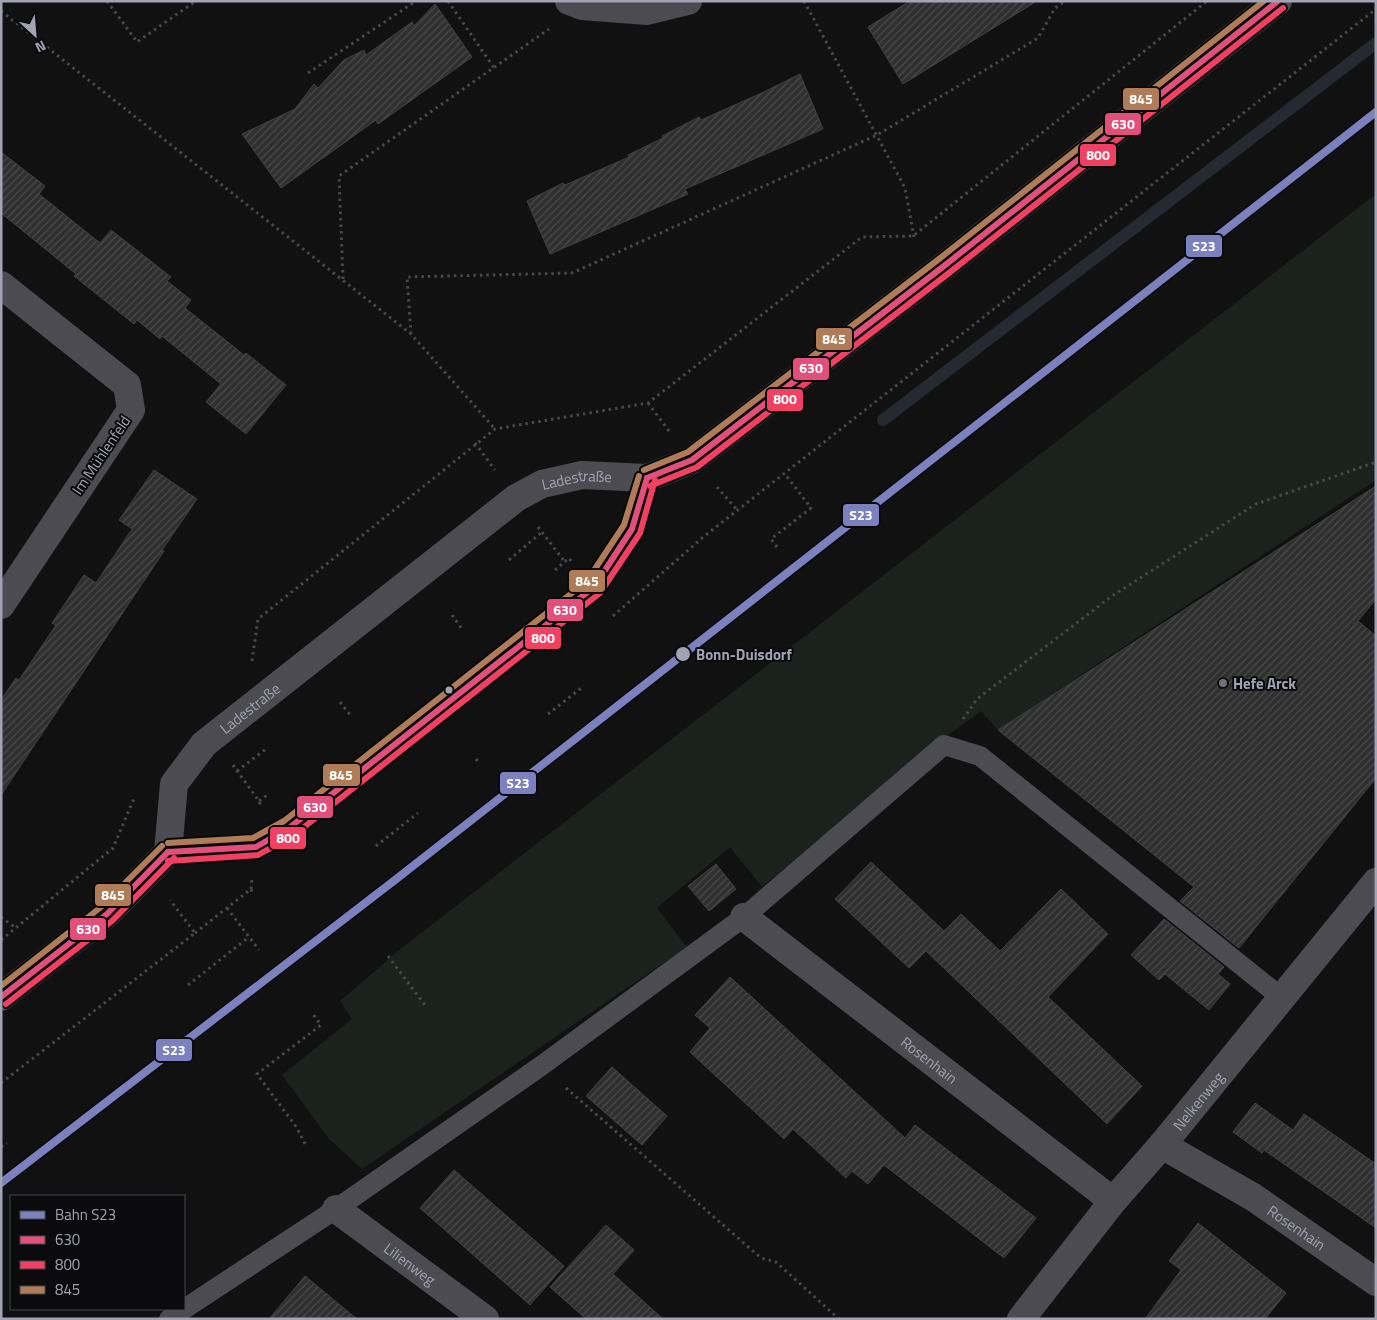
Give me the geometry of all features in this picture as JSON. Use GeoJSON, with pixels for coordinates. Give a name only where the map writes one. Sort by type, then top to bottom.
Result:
{"type":"FeatureCollection","features":[{"type":"Feature","properties":{"kind":"street"},"geometry":{"type":"LineString","coordinates":[[576,4],[647,11],[688,1]]}},
{"type":"Feature","properties":{"kind":"street","name":"Ladestraße"},"geometry":{"type":"LineString","coordinates":[[168,852],[174,784],[204,744],[516,498],[542,484],[582,475],[647,478],[692,460],[944,266],[1278,1]]}},
{"type":"Feature","properties":{"kind":"street","name":"Im Mühlenfeld"},"geometry":{"type":"LineString","coordinates":[[1,285],[127,385],[131,410],[1,604]]}},
{"type":"Feature","properties":{"kind":"street"},"geometry":{"type":"LineString","coordinates":[[1,997],[107,914],[168,852]]}},
{"type":"Feature","properties":{"kind":"street","name":"Nelkenweg"},"geometry":{"type":"LineString","coordinates":[[1021,1319],[1113,1201],[1162,1145],[1376,882]]}},
{"type":"Feature","properties":{"kind":"street","name":"Rosenhain"},"geometry":{"type":"LineString","coordinates":[[744,917],[1113,1201]]}},
{"type":"Feature","properties":{"kind":"street","name":"Rosenhain"},"geometry":{"type":"LineString","coordinates":[[1162,1145],[1253,1197],[1376,1282]]}},
{"type":"Feature","properties":{"kind":"street","name":"Lilienweg"},"geometry":{"type":"LineString","coordinates":[[336,1209],[485,1319]]}},
{"type":"Feature","properties":{"kind":"lane"},"geometry":{"type":"LineString","coordinates":[[168,852],[256,847],[289,828],[594,587],[632,530],[647,478]]}},
{"type":"Feature","properties":{"kind":"lane"},"geometry":{"type":"LineString","coordinates":[[185,1308],[336,1209],[541,1066],[744,917],[944,745],[980,756],[1282,998]]}},
{"type":"Feature","properties":{"kind":"lane"},"geometry":{"type":"LineString","coordinates":[[169,1319],[183,1310]]}},
{"type":"Feature","properties":{"kind":"path"},"geometry":{"type":"LineString","coordinates":[[107,1],[137,42],[196,1]]}},
{"type":"Feature","properties":{"kind":"path"},"geometry":{"type":"LineString","coordinates":[[308,73],[416,1]]}},
{"type":"Feature","properties":{"kind":"path"},"geometry":{"type":"LineString","coordinates":[[448,1],[494,68]]}},
{"type":"Feature","properties":{"kind":"path"},"geometry":{"type":"LineString","coordinates":[[804,1],[905,188],[913,236]]}},
{"type":"Feature","properties":{"kind":"path"},"geometry":{"type":"LineString","coordinates":[[411,334],[407,276],[572,273],[877,135],[1038,38],[1055,8],[1065,1]]}},
{"type":"Feature","properties":{"kind":"path"},"geometry":{"type":"LineString","coordinates":[[252,662],[258,619],[495,429],[648,404],[862,237],[913,236],[1207,1]]}},
{"type":"Feature","properties":{"kind":"path"},"geometry":{"type":"LineString","coordinates":[[343,279],[339,176],[494,68],[576,4]]}},
{"type":"Feature","properties":{"kind":"path"},"geometry":{"type":"LineString","coordinates":[[613,616],[702,538],[1376,9]]}},
{"type":"Feature","properties":{"kind":"path"},"geometry":{"type":"LineString","coordinates":[[1,10],[411,334],[495,429]]}},
{"type":"Feature","properties":{"kind":"path"},"geometry":{"type":"LineString","coordinates":[[944,745],[977,699],[1112,596],[1256,504],[1376,462]]}},
{"type":"Feature","properties":{"kind":"path"},"geometry":{"type":"LineString","coordinates":[[777,547],[771,539],[811,508],[785,474]]}},
{"type":"Feature","properties":{"kind":"path"},"geometry":{"type":"LineString","coordinates":[[510,560],[542,532],[565,562],[555,570]]}},
{"type":"Feature","properties":{"kind":"path"},"geometry":{"type":"LineString","coordinates":[[452,615],[462,629]]}},
{"type":"Feature","properties":{"kind":"path"},"geometry":{"type":"LineString","coordinates":[[548,714],[584,686]]}},
{"type":"Feature","properties":{"kind":"path"},"geometry":{"type":"LineString","coordinates":[[340,702],[351,716]]}},
{"type":"Feature","properties":{"kind":"path"},"geometry":{"type":"LineString","coordinates":[[266,749],[237,771],[259,801],[269,794]]}},
{"type":"Feature","properties":{"kind":"path"},"geometry":{"type":"LineString","coordinates":[[476,759],[479,764]]}},
{"type":"Feature","properties":{"kind":"path"},"geometry":{"type":"LineString","coordinates":[[1,940],[112,848],[136,794]]}},
{"type":"Feature","properties":{"kind":"path"},"geometry":{"type":"LineString","coordinates":[[376,846],[418,813]]}},
{"type":"Feature","properties":{"kind":"path"},"geometry":{"type":"LineString","coordinates":[[168,852],[166,894],[195,933]]}},
{"type":"Feature","properties":{"kind":"path"},"geometry":{"type":"LineString","coordinates":[[1,1083],[251,889],[252,892]]}},
{"type":"Feature","properties":{"kind":"path"},"geometry":{"type":"LineString","coordinates":[[227,908],[259,950]]}},
{"type":"Feature","properties":{"kind":"path"},"geometry":{"type":"LineString","coordinates":[[1,917],[16,928]]}},
{"type":"Feature","properties":{"kind":"path"},"geometry":{"type":"LineString","coordinates":[[188,985],[249,937]]}},
{"type":"Feature","properties":{"kind":"path"},"geometry":{"type":"LineString","coordinates":[[388,956],[427,1008]]}},
{"type":"Feature","properties":{"kind":"path"},"geometry":{"type":"LineString","coordinates":[[305,1144],[297,1128],[257,1074],[321,1025],[312,1013]]}},
{"type":"Feature","properties":{"kind":"path"},"geometry":{"type":"LineString","coordinates":[[541,1066],[761,1258],[776,1262],[839,1319]]}},
{"type":"Feature","properties":{"kind":"path"},"geometry":{"type":"LineString","coordinates":[[1,1147],[7,1143]]}},
{"type":"Feature","properties":{"kind":"shaded area"},"geometry":{"type":"Polygon","coordinates":[[[1376,194],[1376,480],[998,730],[981,711],[942,740],[762,887],[730,847],[657,908],[687,947],[362,1169],[329,1139],[282,1075],[352,1019],[340,1001],[398,951],[1376,194]]]}},
{"type":"Feature","properties":{"kind":"building"},"geometry":{"type":"Polygon","coordinates":[[[910,1],[1037,1],[903,84],[868,27],[910,1]]]}},
{"type":"Feature","properties":{"kind":"building"},"geometry":{"type":"Polygon","coordinates":[[[435,4],[472,57],[378,124],[376,120],[281,188],[242,134],[295,109],[314,84],[318,88],[344,60],[364,50],[366,55],[412,22],[414,26],[435,4]]]}},
{"type":"Feature","properties":{"kind":"building"},"geometry":{"type":"Polygon","coordinates":[[[800,74],[823,129],[685,189],[688,194],[550,254],[527,201],[563,183],[565,185],[629,157],[628,155],[663,138],[662,136],[699,117],[701,120],[800,74]]]}},
{"type":"Feature","properties":{"kind":"building"},"geometry":{"type":"Polygon","coordinates":[[[1,152],[45,186],[39,194],[100,243],[111,230],[171,277],[167,281],[191,300],[185,308],[244,355],[246,353],[286,385],[246,434],[206,402],[221,384],[162,336],[160,339],[137,320],[134,324],[74,276],[76,274],[1,213],[1,152]]]}},
{"type":"Feature","properties":{"kind":"building"},"geometry":{"type":"Polygon","coordinates":[[[154,470],[197,499],[1,795],[1,700],[16,678],[19,680],[56,625],[52,623],[84,575],[96,583],[132,529],[119,520],[154,470]]]}},
{"type":"Feature","properties":{"kind":"building","name":"Hefe Arck"},"geometry":{"type":"Polygon","coordinates":[[[1376,486],[1376,599],[1358,621],[1376,636],[1376,778],[1239,948],[1180,901],[1194,887],[998,730],[1376,486]]]}},
{"type":"Feature","properties":{"kind":"building"},"geometry":{"type":"Polygon","coordinates":[[[871,862],[944,931],[961,914],[1000,951],[1061,889],[1108,934],[1048,997],[1142,1086],[1107,1124],[926,951],[909,968],[835,899],[871,862]]]}},
{"type":"Feature","properties":{"kind":"building"},"geometry":{"type":"Polygon","coordinates":[[[716,864],[736,889],[709,911],[688,886],[716,864]]]}},
{"type":"Feature","properties":{"kind":"building"},"geometry":{"type":"Polygon","coordinates":[[[1164,919],[1224,967],[1218,974],[1230,984],[1209,1010],[1165,974],[1159,980],[1131,955],[1164,919]]]}},
{"type":"Feature","properties":{"kind":"building"},"geometry":{"type":"Polygon","coordinates":[[[730,977],[905,1138],[915,1125],[1036,1218],[1004,1258],[884,1165],[868,1184],[852,1171],[846,1178],[793,1129],[784,1139],[690,1052],[710,1028],[695,1015],[730,977]]]}},
{"type":"Feature","properties":{"kind":"building"},"geometry":{"type":"Polygon","coordinates":[[[612,1067],[667,1116],[642,1145],[586,1096],[612,1067]]]}},
{"type":"Feature","properties":{"kind":"building"},"geometry":{"type":"Polygon","coordinates":[[[1255,1103],[1293,1130],[1304,1114],[1376,1164],[1376,1228],[1264,1150],[1262,1153],[1233,1132],[1255,1103]]]}},
{"type":"Feature","properties":{"kind":"building"},"geometry":{"type":"Polygon","coordinates":[[[454,1170],[564,1266],[530,1305],[420,1208],[454,1170]]]}},
{"type":"Feature","properties":{"kind":"building"},"geometry":{"type":"Polygon","coordinates":[[[1198,1223],[1286,1293],[1265,1319],[1145,1319],[1181,1270],[1169,1261],[1198,1223]]]}},
{"type":"Feature","properties":{"kind":"building"},"geometry":{"type":"Polygon","coordinates":[[[606,1225],[634,1250],[613,1274],[663,1319],[586,1319],[550,1287],[606,1225]]]}},
{"type":"Feature","properties":{"kind":"building"},"geometry":{"type":"Polygon","coordinates":[[[305,1276],[357,1319],[269,1319],[305,1276]]]}},
{"type":"Feature","properties":{"kind":"waterway"},"geometry":{"type":"LineString","coordinates":[[883,420],[1376,43]]}},
{"type":"Feature","properties":{"kind":"rail line","name":"S23"},"geometry":{"type":"LineString","coordinates":[[1,1183],[395,880],[1376,112]]}},
{"type":"Feature","properties":{"kind":"transit line","name":"845"},"geometry":{"type":"LineString","coordinates":[[644,470],[688,452],[939,259],[1264,1]]}},
{"type":"Feature","properties":{"kind":"transit line","name":"630"},"geometry":{"type":"LineString","coordinates":[[647,478],[692,460],[944,266],[1278,1]]}},
{"type":"Feature","properties":{"kind":"transit line","name":"800"},"geometry":{"type":"LineString","coordinates":[[650,486],[697,467],[949,273],[1283,8]]}},
{"type":"Feature","properties":{"kind":"transit line","name":"845"},"geometry":{"type":"LineString","coordinates":[[168,843],[253,838],[284,821],[587,581],[624,525],[639,476]]}},
{"type":"Feature","properties":{"kind":"transit line","name":"630"},"geometry":{"type":"LineString","coordinates":[[168,852],[256,847],[289,828],[594,587],[632,529],[647,478]]}},
{"type":"Feature","properties":{"kind":"transit line","name":"800"},"geometry":{"type":"LineString","coordinates":[[168,861],[258,855],[294,835],[600,593],[640,533],[655,480]]}},
{"type":"Feature","properties":{"kind":"transit line","name":"845"},"geometry":{"type":"LineString","coordinates":[[1,986],[101,907],[162,846]]}},
{"type":"Feature","properties":{"kind":"transit line","name":"630"},"geometry":{"type":"LineString","coordinates":[[1,997],[107,914],[168,852]]}},
{"type":"Feature","properties":{"kind":"transit line","name":"800"},"geometry":{"type":"LineString","coordinates":[[6,1004],[112,921],[174,858]]}},
{"type":"Feature","properties":{"kind":"place","name":"Bonn-Duisdorf"},"geometry":{"type":"Point","coordinates":[683,654]}},
{"type":"Feature","properties":{"kind":"place","name":"Hefe Arck"},"geometry":{"type":"Point","coordinates":[1223,683]}}]}
